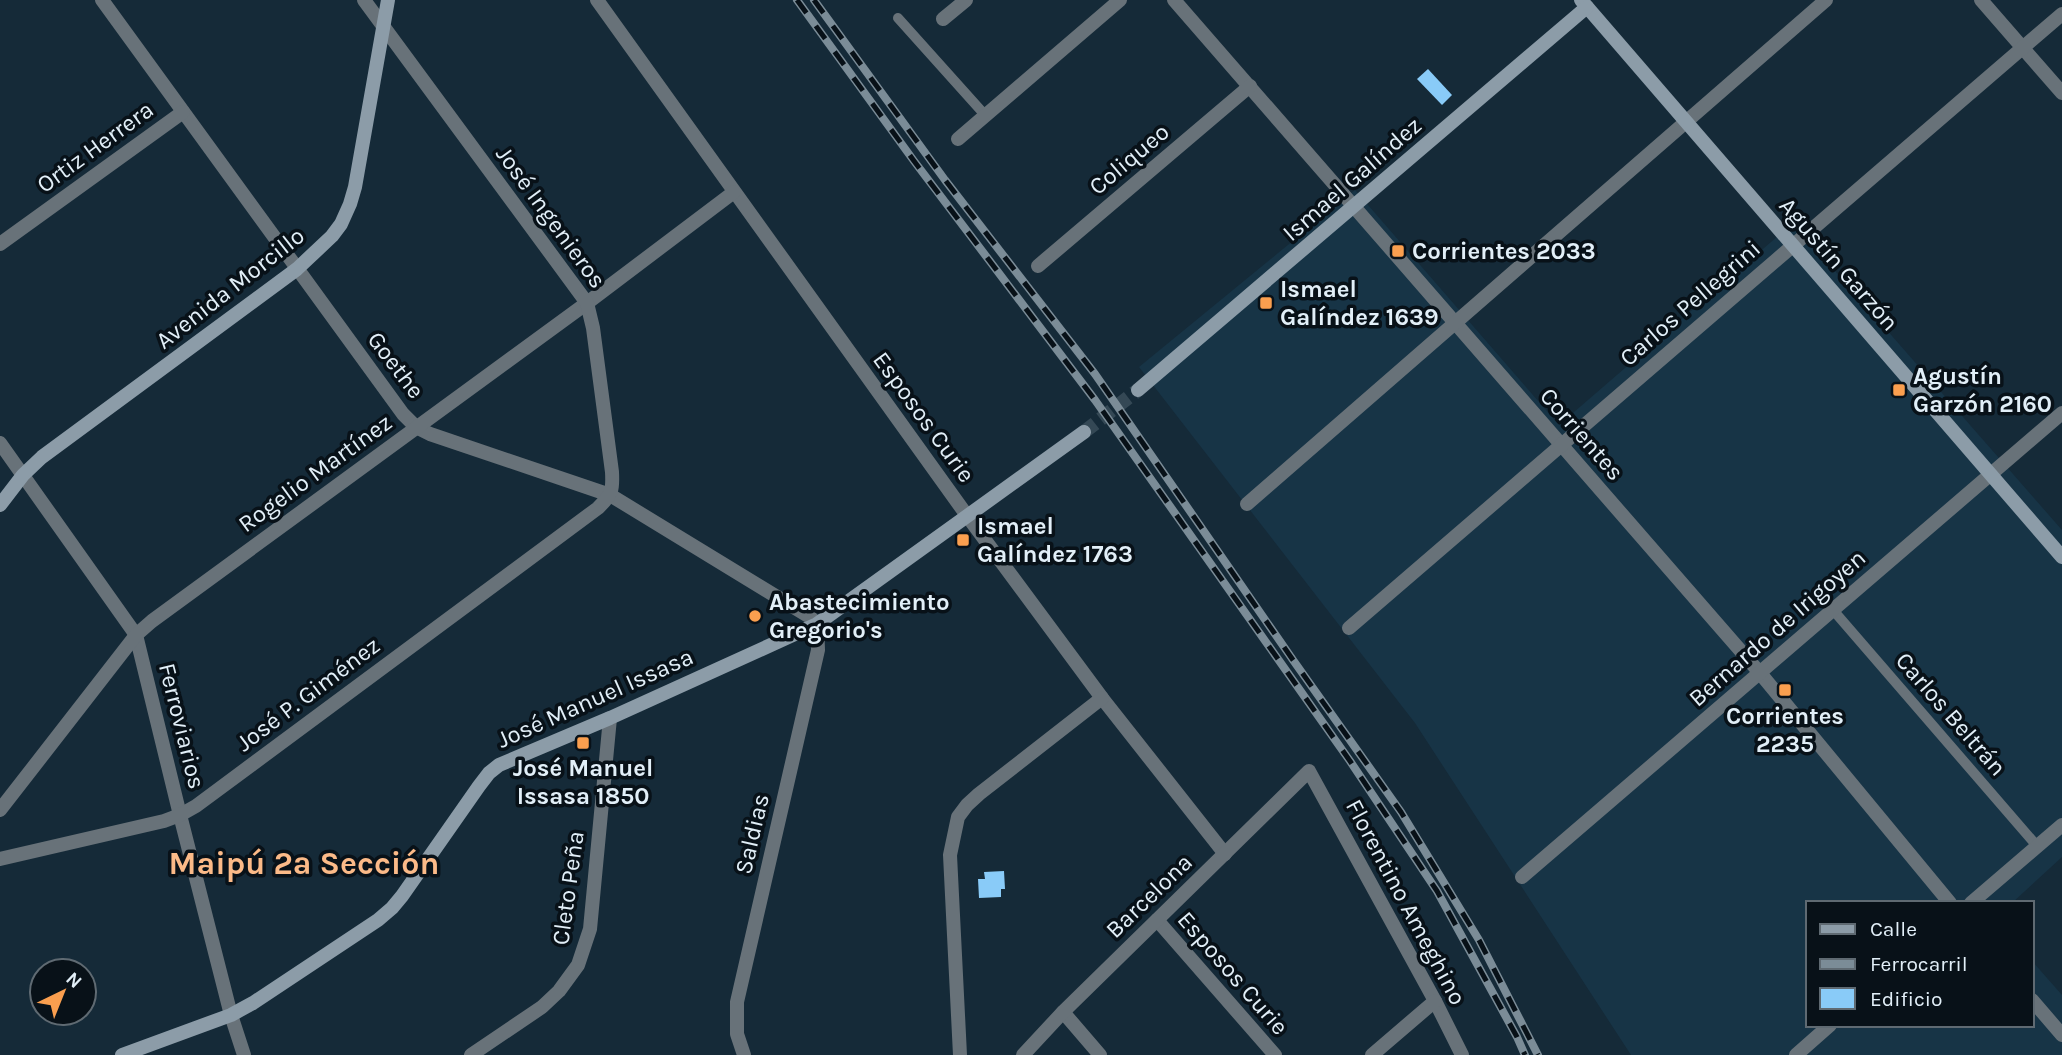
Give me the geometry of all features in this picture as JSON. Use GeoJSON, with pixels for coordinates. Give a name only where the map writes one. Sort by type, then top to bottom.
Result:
{"type":"FeatureCollection","features":[{"type":"Feature","properties":{"kind":"main road","name":"Avenida Morcillo"},"geometry":{"type":"LineString","coordinates":[[0,505],[23,475],[42,457],[297,269],[332,236],[341,224],[355,187],[388,0]]}},
{"type":"Feature","properties":{"kind":"main road","name":"Agustín Garzón"},"geometry":{"type":"LineString","coordinates":[[1588,2],[1686,121],[2062,557]]}},
{"type":"Feature","properties":{"kind":"main road","name":"Ismael Galíndez"},"geometry":{"type":"LineString","coordinates":[[1138,390],[1354,207],[1588,2]]}},
{"type":"Feature","properties":{"kind":"main road","name":"José Manuel Issasa"},"geometry":{"type":"LineString","coordinates":[[122,1055],[231,1015],[378,920],[392,908],[479,786],[499,765],[817,624],[1084,432]]}},
{"type":"Feature","properties":{"kind":"street","name":"Goethe"},"geometry":{"type":"LineString","coordinates":[[102,0],[402,414],[416,427],[610,495],[810,617],[817,624]]}},
{"type":"Feature","properties":{"kind":"street","name":"José Ingenieros"},"geometry":{"type":"LineString","coordinates":[[364,0],[587,303],[593,328],[612,472],[610,495]]}},
{"type":"Feature","properties":{"kind":"street","name":"Esposos Curie"},"geometry":{"type":"LineString","coordinates":[[597,0],[968,517],[1102,698],[1225,854]]}},
{"type":"Feature","properties":{"kind":"street"},"geometry":{"type":"LineString","coordinates":[[943,19],[966,0]]}},
{"type":"Feature","properties":{"kind":"street"},"geometry":{"type":"LineString","coordinates":[[958,138],[1119,0]]}},
{"type":"Feature","properties":{"kind":"street","name":"Corrientes"},"geometry":{"type":"LineString","coordinates":[[1174,0],[1760,673],[1948,901]]}},
{"type":"Feature","properties":{"kind":"street"},"geometry":{"type":"LineString","coordinates":[[1248,504],[1826,0]]}},
{"type":"Feature","properties":{"kind":"street"},"geometry":{"type":"LineString","coordinates":[[1981,0],[2062,93]]}},
{"type":"Feature","properties":{"kind":"street","name":"Carlos Pellegrini"},"geometry":{"type":"LineString","coordinates":[[1349,628],[2062,14]]}},
{"type":"Feature","properties":{"kind":"street","name":"Coliqueo"},"geometry":{"type":"LineString","coordinates":[[1038,266],[1250,86]]}},
{"type":"Feature","properties":{"kind":"street","name":"Ortiz Herrera"},"geometry":{"type":"LineString","coordinates":[[0,244],[183,112]]}},
{"type":"Feature","properties":{"kind":"street","name":"Rogelio Martínez"},"geometry":{"type":"LineString","coordinates":[[0,810],[136,635],[152,621],[587,303],[734,192]]}},
{"type":"Feature","properties":{"kind":"street","name":"Bernardo de Irigoyen"},"geometry":{"type":"LineString","coordinates":[[1522,877],[2062,414]]}},
{"type":"Feature","properties":{"kind":"street","name":"Ferroviarios"},"geometry":{"type":"LineString","coordinates":[[0,443],[136,635],[231,1015],[244,1055]]}},
{"type":"Feature","properties":{"kind":"street","name":"José P. Giménez"},"geometry":{"type":"LineString","coordinates":[[0,859],[164,821],[196,806],[586,516],[610,495]]}},
{"type":"Feature","properties":{"kind":"street","name":"Saldias"},"geometry":{"type":"LineString","coordinates":[[744,1055],[737,1034],[737,1002],[818,650],[817,624]]}},
{"type":"Feature","properties":{"kind":"street"},"geometry":{"type":"LineString","coordinates":[[960,1055],[950,855],[958,817],[979,794],[1102,698]]}},
{"type":"Feature","properties":{"kind":"street","name":"Cleto Peña"},"geometry":{"type":"LineString","coordinates":[[471,1055],[542,1007],[559,991],[578,965],[590,929],[610,718]]}},
{"type":"Feature","properties":{"kind":"street","name":"Barcelona"},"geometry":{"type":"LineString","coordinates":[[1023,1055],[1063,1012],[1309,771]]}},
{"type":"Feature","properties":{"kind":"street","name":"Florentino Ameghino"},"geometry":{"type":"LineString","coordinates":[[1309,771],[1462,1055]]}},
{"type":"Feature","properties":{"kind":"street"},"geometry":{"type":"LineString","coordinates":[[1973,901],[2062,825]]}},
{"type":"Feature","properties":{"kind":"street","name":"Esposos Curie"},"geometry":{"type":"LineString","coordinates":[[1157,920],[1275,1055]]}},
{"type":"Feature","properties":{"kind":"street"},"geometry":{"type":"LineString","coordinates":[[1372,1055],[1435,1001]]}},
{"type":"Feature","properties":{"kind":"street"},"geometry":{"type":"LineString","coordinates":[[2034,1002],[2062,1035]]}},
{"type":"Feature","properties":{"kind":"street"},"geometry":{"type":"LineString","coordinates":[[1063,1012],[1100,1055]]}},
{"type":"Feature","properties":{"kind":"street"},"geometry":{"type":"LineString","coordinates":[[1796,1055],[1828,1027]]}},
{"type":"Feature","properties":{"kind":"lane"},"geometry":{"type":"LineString","coordinates":[[898,18],[985,115]]}},
{"type":"Feature","properties":{"kind":"lane","name":"Carlos Beltrán"},"geometry":{"type":"LineString","coordinates":[[1833,610],[2037,846]]}},
{"type":"Feature","properties":{"kind":"shaded area"},"geometry":{"type":"Polygon","coordinates":[[[1355,190],[1559,425],[1793,223],[2062,530],[2062,857],[2014,901],[1806,901],[1806,1027],[2034,1027],[2034,963],[2062,995],[2062,1055],[1631,1055],[1415,723],[1139,367],[1355,190]]]}},
{"type":"Feature","properties":{"kind":"building"},"geometry":{"type":"Polygon","coordinates":[[[1428,69],[1452,95],[1442,105],[1417,79],[1428,69]]]}},
{"type":"Feature","properties":{"kind":"building"},"geometry":{"type":"Polygon","coordinates":[[[1004,871],[1005,889],[1001,889],[1001,897],[979,898],[978,879],[985,879],[984,872],[1004,871]]]}},
{"type":"Feature","properties":{"kind":"tunnel"},"geometry":{"type":"LineString","coordinates":[[1084,432],[1138,390]]}},
{"type":"Feature","properties":{"kind":"railway"},"geometry":{"type":"LineString","coordinates":[[797,0],[914,161],[1095,400],[1350,761],[1437,891],[1525,1055]]}},
{"type":"Feature","properties":{"kind":"railway"},"geometry":{"type":"LineString","coordinates":[[814,0],[945,180],[1095,374],[1401,812],[1479,940],[1538,1055]]}},
{"type":"Feature","properties":{"kind":"place","name":"Corrientes 2033"},"geometry":{"type":"Point","coordinates":[1398,251]}},
{"type":"Feature","properties":{"kind":"place","name":"Ismael Galíndez 1639"},"geometry":{"type":"Point","coordinates":[1266,303]}},
{"type":"Feature","properties":{"kind":"place","name":"Agustín Garzón 2160"},"geometry":{"type":"Point","coordinates":[1899,390]}},
{"type":"Feature","properties":{"kind":"place","name":"Ismael Galíndez 1763"},"geometry":{"type":"Point","coordinates":[963,540]}},
{"type":"Feature","properties":{"kind":"place","name":"Abastecimiento Gregorio's"},"geometry":{"type":"Point","coordinates":[755,616]}},
{"type":"Feature","properties":{"kind":"place","name":"Corrientes 2235"},"geometry":{"type":"Point","coordinates":[1785,690]}},
{"type":"Feature","properties":{"kind":"place","name":"José Manuel Issasa 1850"},"geometry":{"type":"Point","coordinates":[583,743]}},
{"type":"Feature","properties":{"kind":"district","name":"Maipú 2ª Sección"},"geometry":{"type":"Point","coordinates":[304,863]}}]}
